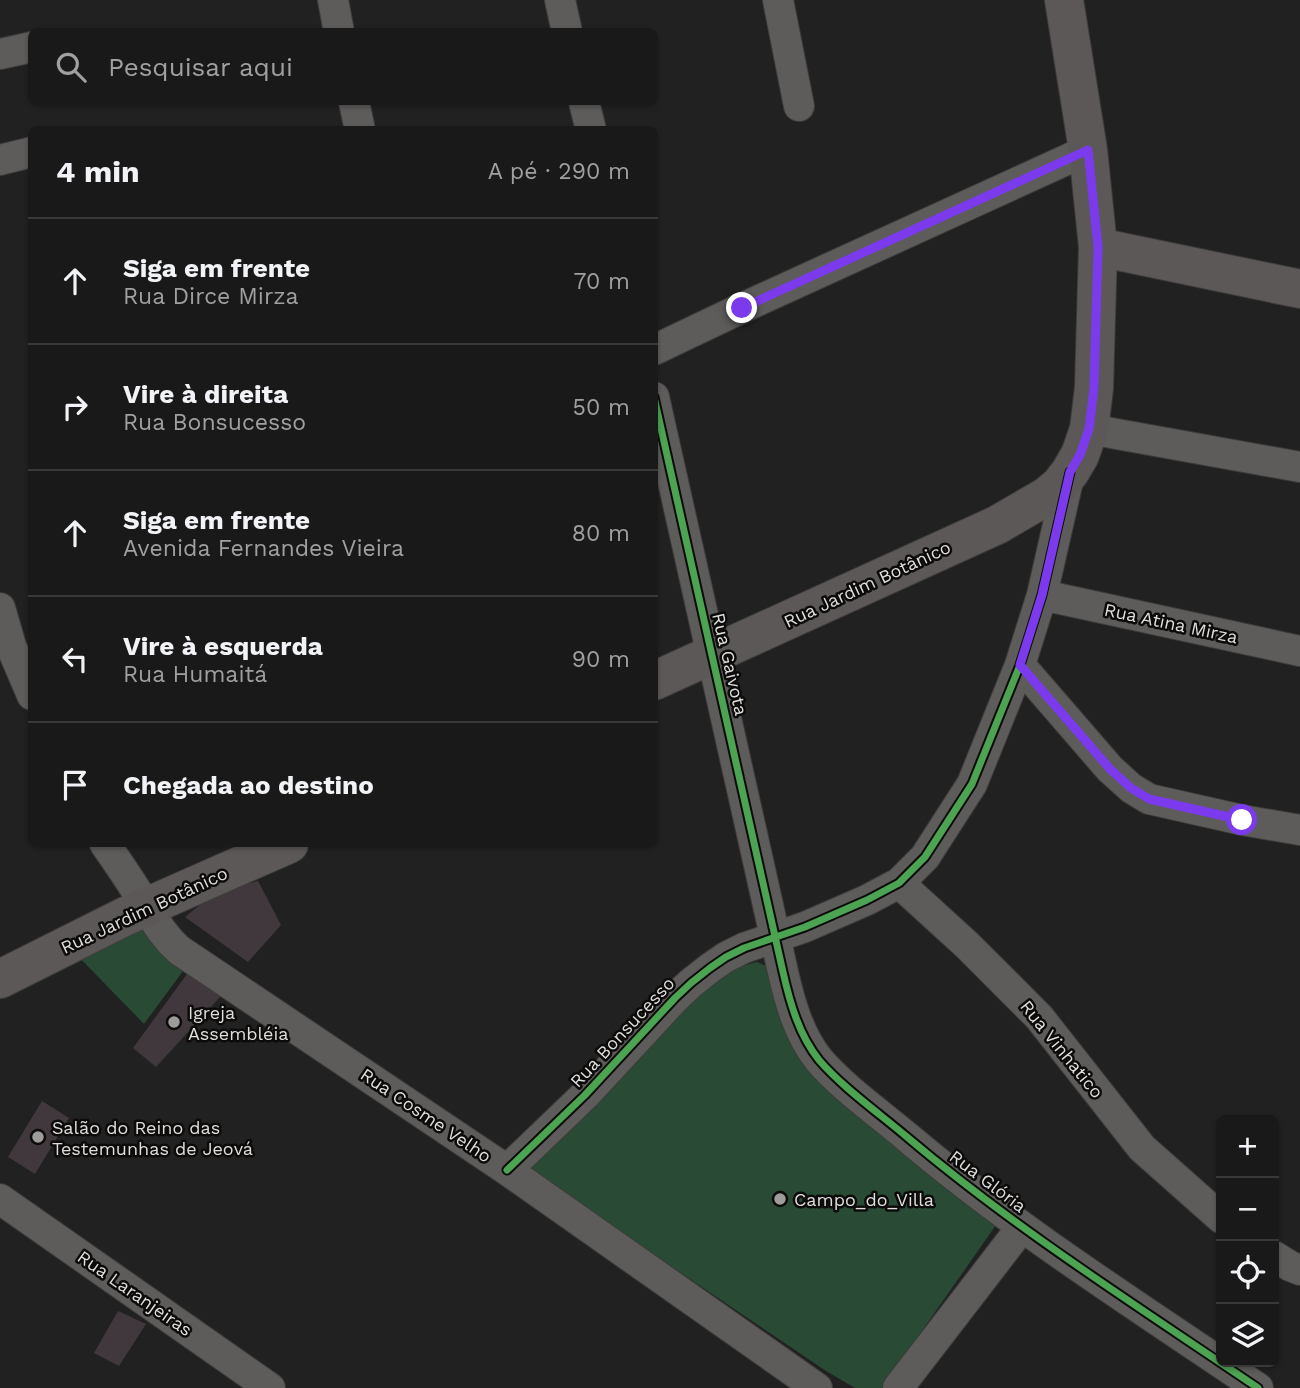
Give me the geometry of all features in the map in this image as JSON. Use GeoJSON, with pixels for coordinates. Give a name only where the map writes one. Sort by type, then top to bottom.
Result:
{"type":"FeatureCollection","features":[{"type":"Feature","properties":{"kind":"main road","name":"Rua Jardim Botânico"},"geometry":{"type":"LineString","coordinates":[[658,679],[997,525],[1047,496],[1070,472],[1080,455],[1089,429],[1094,388],[1098,247],[1088,150],[1064,0]]}},
{"type":"Feature","properties":{"kind":"main road"},"geometry":{"type":"LineString","coordinates":[[1098,247],[1300,289]]}},
{"type":"Feature","properties":{"kind":"main road","name":"Rua Jardim Botânico"},"geometry":{"type":"LineString","coordinates":[[0,979],[146,907],[282,847]]}},
{"type":"Feature","properties":{"kind":"street"},"geometry":{"type":"LineString","coordinates":[[333,0],[338,28]]}},
{"type":"Feature","properties":{"kind":"street"},"geometry":{"type":"LineString","coordinates":[[562,0],[566,28]]}},
{"type":"Feature","properties":{"kind":"street"},"geometry":{"type":"LineString","coordinates":[[778,0],[799,106]]}},
{"type":"Feature","properties":{"kind":"street"},"geometry":{"type":"LineString","coordinates":[[0,54],[28,48]]}},
{"type":"Feature","properties":{"kind":"street"},"geometry":{"type":"LineString","coordinates":[[355,105],[359,126]]}},
{"type":"Feature","properties":{"kind":"street"},"geometry":{"type":"LineString","coordinates":[[585,105],[590,126]]}},
{"type":"Feature","properties":{"kind":"street"},"geometry":{"type":"LineString","coordinates":[[658,348],[1088,150]]}},
{"type":"Feature","properties":{"kind":"street"},"geometry":{"type":"LineString","coordinates":[[0,160],[28,153]]}},
{"type":"Feature","properties":{"kind":"street","name":"Rua Gaivota"},"geometry":{"type":"LineString","coordinates":[[658,415],[775,938]]}},
{"type":"Feature","properties":{"kind":"street"},"geometry":{"type":"LineString","coordinates":[[1089,429],[1300,467]]}},
{"type":"Feature","properties":{"kind":"street","name":"Rua Bonsucesso"},"geometry":{"type":"LineString","coordinates":[[507,1170],[585,1095],[691,983],[726,957],[744,948],[838,913],[899,883],[925,857],[972,784],[1020,665],[1042,595],[1070,472]]}},
{"type":"Feature","properties":{"kind":"street","name":"Rua Atina Mirza"},"geometry":{"type":"LineString","coordinates":[[1042,595],[1300,651]]}},
{"type":"Feature","properties":{"kind":"street"},"geometry":{"type":"LineString","coordinates":[[0,608],[28,684]]}},
{"type":"Feature","properties":{"kind":"street"},"geometry":{"type":"LineString","coordinates":[[1020,665],[1110,769],[1131,788],[1149,799],[1300,830]]}},
{"type":"Feature","properties":{"kind":"street","name":"Rua Cosme Velho"},"geometry":{"type":"LineString","coordinates":[[107,847],[154,921],[179,950],[507,1170],[817,1388]]}},
{"type":"Feature","properties":{"kind":"street","name":"Rua Vinhatico"},"geometry":{"type":"LineString","coordinates":[[899,883],[967,945],[1039,1017],[1142,1149],[1216,1213]]}},
{"type":"Feature","properties":{"kind":"street","name":"Rua Glória"},"geometry":{"type":"LineString","coordinates":[[775,938],[788,994],[806,1040],[840,1081],[934,1160],[1022,1227],[1258,1388]]}},
{"type":"Feature","properties":{"kind":"street","name":"Rua Laranjeiras"},"geometry":{"type":"LineString","coordinates":[[0,1199],[270,1388]]}},
{"type":"Feature","properties":{"kind":"street"},"geometry":{"type":"LineString","coordinates":[[898,1388],[1022,1227]]}},
{"type":"Feature","properties":{"kind":"street"},"geometry":{"type":"LineString","coordinates":[[1279,1259],[1300,1270]]}},
{"type":"Feature","properties":{"kind":"green space"},"geometry":{"type":"Polygon","coordinates":[[[126,918],[200,948],[144,1024],[71,949],[126,918]]]}},
{"type":"Feature","properties":{"kind":"green space","name":"Campo_do_Villa"},"geometry":{"type":"Polygon","coordinates":[[[757,962],[775,970],[816,1046],[996,1225],[882,1388],[855,1388],[826,1371],[530,1171],[529,1159],[687,1004],[722,977],[740,967],[757,962]]]}},
{"type":"Feature","properties":{"kind":"building"},"geometry":{"type":"Polygon","coordinates":[[[258,881],[281,925],[248,962],[185,917],[205,901],[236,887],[258,881]]]}},
{"type":"Feature","properties":{"kind":"building","name":"Igreja Assembléia"},"geometry":{"type":"Polygon","coordinates":[[[187,974],[221,996],[156,1067],[133,1048],[187,974]]]}},
{"type":"Feature","properties":{"kind":"building","name":"Salão do Reino das Testemunhas de Jeová"},"geometry":{"type":"Polygon","coordinates":[[[42,1101],[69,1118],[35,1174],[8,1157],[42,1101]]]}},
{"type":"Feature","properties":{"kind":"building"},"geometry":{"type":"Polygon","coordinates":[[[118,1311],[146,1324],[119,1366],[94,1353],[118,1311]]]}},
{"type":"Feature","properties":{"kind":"cycle path"},"geometry":{"type":"LineString","coordinates":[[658,415],[786,984],[796,1018],[812,1050],[828,1070],[850,1090],[992,1204],[1079,1267],[1258,1388]]}},
{"type":"Feature","properties":{"kind":"cycle path"},"geometry":{"type":"LineString","coordinates":[[507,1170],[585,1095],[675,998],[710,968],[744,948],[805,927],[867,900],[899,883],[925,857],[972,784],[1020,665],[1042,595],[1070,472]]}},
{"type":"Feature","properties":{"kind":"place","name":"Igreja Assembléia"},"geometry":{"type":"Point","coordinates":[174,1022]}},
{"type":"Feature","properties":{"kind":"place","name":"Salão do Reino das Testemunhas de Jeová"},"geometry":{"type":"Point","coordinates":[38,1137]}},
{"type":"Feature","properties":{"kind":"place","name":"Campo_do_Villa"},"geometry":{"type":"Point","coordinates":[780,1199]}},
{"type":"Feature","properties":{"kind":"route"},"geometry":{"type":"LineString","coordinates":[[742,308],[1088,150],[1098,247],[1094,388],[1089,429],[1080,455],[1070,472],[1042,595],[1020,665],[1110,769],[1131,788],[1149,799],[1242,820]]}}]}
